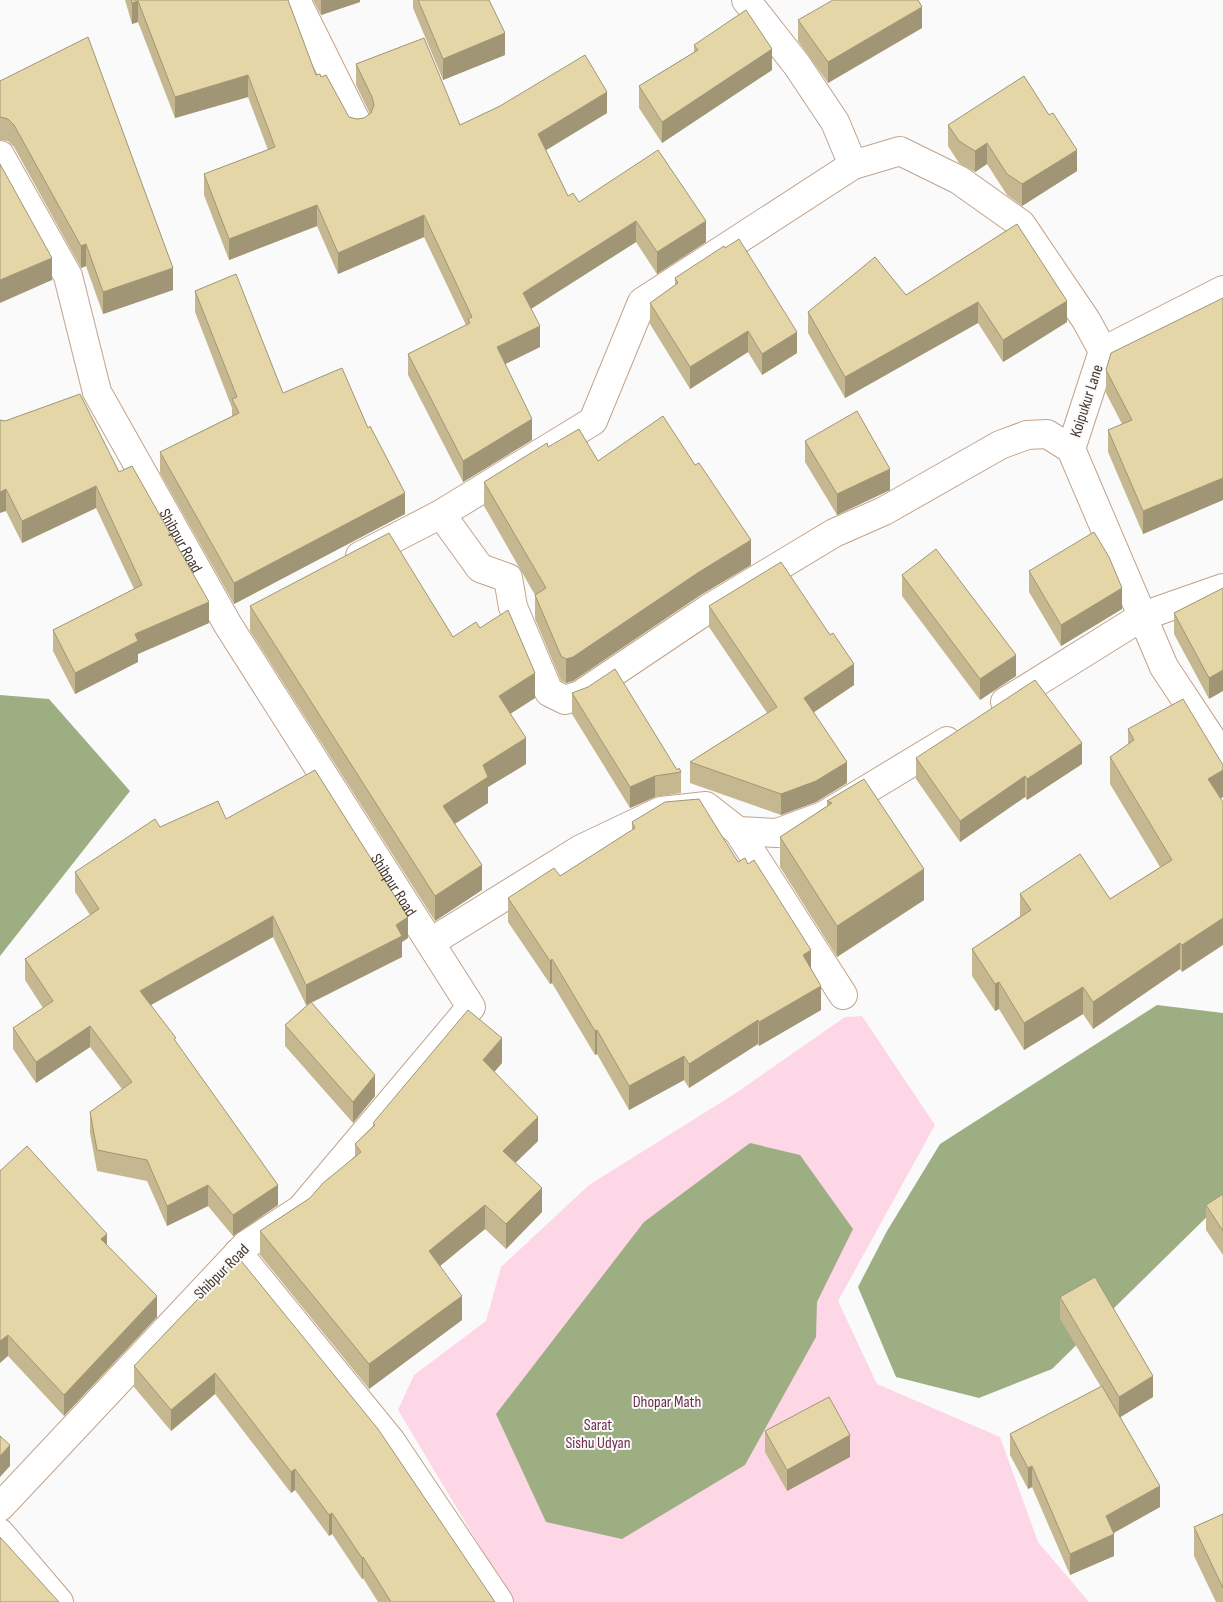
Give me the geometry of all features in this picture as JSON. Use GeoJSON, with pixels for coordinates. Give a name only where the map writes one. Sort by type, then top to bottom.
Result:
{"type":"FeatureCollection","features":[{"type":"Feature","properties":{"kind":"street"},"geometry":{"type":"LineString","coordinates":[[296,0],[358,125]]}},
{"type":"Feature","properties":{"kind":"street"},"geometry":{"type":"LineString","coordinates":[[746,0],[797,64],[836,122],[853,165]]}},
{"type":"Feature","properties":{"kind":"street","name":"Koipukur Lane"},"geometry":{"type":"LineString","coordinates":[[335,569],[441,514],[593,421],[642,302],[853,165],[900,151],[959,180],[1021,224],[1086,320],[1102,351],[1071,450],[1164,667],[1223,756]]}},
{"type":"Feature","properties":{"kind":"street","name":"Shibpur Road"},"geometry":{"type":"LineString","coordinates":[[0,155],[68,276],[97,392],[471,1007],[301,1209],[246,1245],[0,1507]]}},
{"type":"Feature","properties":{"kind":"street"},"geometry":{"type":"LineString","coordinates":[[1102,351],[1223,290]]}},
{"type":"Feature","properties":{"kind":"street"},"geometry":{"type":"LineString","coordinates":[[71,401],[97,392]]}},
{"type":"Feature","properties":{"kind":"street"},"geometry":{"type":"LineString","coordinates":[[441,514],[480,568],[508,578],[513,607],[550,692],[565,700],[580,695],[708,609],[834,533],[884,511],[1000,445],[1027,435],[1047,434],[1071,450]]}},
{"type":"Feature","properties":{"kind":"street"},"geometry":{"type":"LineString","coordinates":[[738,831],[777,833],[823,816],[1143,616],[1223,588]]}},
{"type":"Feature","properties":{"kind":"street"},"geometry":{"type":"LineString","coordinates":[[430,942],[582,848],[661,811],[706,806],[738,831],[843,995]]}},
{"type":"Feature","properties":{"kind":"street"},"geometry":{"type":"LineString","coordinates":[[238,1253],[391,1441],[499,1602]]}},
{"type":"Feature","properties":{"kind":"street"},"geometry":{"type":"LineString","coordinates":[[0,1533],[59,1602]]}},
{"type":"Feature","properties":{"kind":"green space","name":"Dhopar Math"},"geometry":{"type":"Polygon","coordinates":[[[862,1016],[935,1125],[838,1301],[877,1384],[1000,1437],[1038,1542],[1089,1602],[513,1602],[398,1410],[414,1375],[486,1321],[501,1267],[589,1185],[736,1093],[845,1017],[862,1016]]]}},
{"type":"Feature","properties":{"kind":"shaded area"},"geometry":{"type":"Polygon","coordinates":[[[0,695],[49,699],[130,791],[0,956],[0,695]]]}},
{"type":"Feature","properties":{"kind":"shaded area"},"geometry":{"type":"Polygon","coordinates":[[[1157,1005],[1223,1013],[1223,1201],[1052,1369],[979,1398],[896,1377],[858,1287],[887,1231],[940,1144],[1157,1005]]]}},
{"type":"Feature","properties":{"kind":"shaded area"},"geometry":{"type":"Polygon","coordinates":[[[750,1143],[800,1155],[853,1229],[817,1302],[816,1337],[745,1465],[622,1539],[546,1522],[496,1414],[644,1222],[750,1143]]]}},
{"type":"Feature","properties":{"kind":"building"},"geometry":{"type":"Polygon","coordinates":[[[131,0],[288,0],[316,75],[320,74],[321,77],[326,75],[349,117],[357,119],[364,118],[371,113],[374,105],[356,64],[424,38],[460,125],[500,106],[585,55],[607,92],[538,134],[568,196],[573,193],[579,202],[658,150],[706,221],[657,252],[636,221],[523,293],[540,326],[497,347],[532,419],[463,461],[408,354],[470,323],[468,319],[472,317],[424,215],[338,253],[317,205],[229,239],[204,174],[275,147],[248,75],[175,97],[138,1],[132,3],[131,0]]]}},
{"type":"Feature","properties":{"kind":"building"},"geometry":{"type":"Polygon","coordinates":[[[418,0],[489,0],[505,33],[443,59],[418,0]]]}},
{"type":"Feature","properties":{"kind":"building"},"geometry":{"type":"Polygon","coordinates":[[[833,0],[918,0],[922,7],[828,62],[798,20],[833,0]]]}},
{"type":"Feature","properties":{"kind":"building"},"geometry":{"type":"Polygon","coordinates":[[[746,10],[772,49],[662,122],[639,86],[698,50],[694,45],[746,10]]]}},
{"type":"Feature","properties":{"kind":"building"},"geometry":{"type":"Polygon","coordinates":[[[88,37],[173,268],[103,292],[86,244],[81,246],[14,125],[8,119],[0,117],[0,81],[88,37]]]}},
{"type":"Feature","properties":{"kind":"building"},"geometry":{"type":"Polygon","coordinates":[[[1024,76],[1049,115],[1053,113],[1077,150],[1022,184],[1007,174],[987,143],[975,151],[959,141],[948,125],[1024,76]]]}},
{"type":"Feature","properties":{"kind":"building"},"geometry":{"type":"Polygon","coordinates":[[[0,164],[52,258],[0,280],[0,164]]]}},
{"type":"Feature","properties":{"kind":"building"},"geometry":{"type":"Polygon","coordinates":[[[1017,224],[1067,301],[1003,340],[978,302],[845,377],[808,312],[875,257],[906,295],[1017,224]]]}},
{"type":"Feature","properties":{"kind":"building"},"geometry":{"type":"Polygon","coordinates":[[[739,239],[797,332],[762,354],[748,331],[690,367],[650,303],[678,283],[675,278],[724,246],[725,248],[739,239]]]}},
{"type":"Feature","properties":{"kind":"building"},"geometry":{"type":"Polygon","coordinates":[[[236,274],[283,393],[342,368],[368,428],[370,426],[405,493],[234,583],[160,452],[239,413],[232,399],[237,397],[195,291],[236,274]]]}},
{"type":"Feature","properties":{"kind":"building"},"geometry":{"type":"Polygon","coordinates":[[[1223,298],[1223,478],[1143,511],[1108,430],[1132,420],[1106,370],[1111,353],[1223,298]]]}},
{"type":"Feature","properties":{"kind":"building"},"geometry":{"type":"Polygon","coordinates":[[[80,394],[119,472],[132,466],[209,602],[135,634],[138,641],[75,673],[53,630],[142,585],[96,486],[22,521],[6,489],[0,492],[0,420],[5,421],[80,394]]]}},
{"type":"Feature","properties":{"kind":"building"},"geometry":{"type":"Polygon","coordinates":[[[857,411],[890,469],[837,494],[805,441],[857,411]]]}},
{"type":"Feature","properties":{"kind":"building"},"geometry":{"type":"Polygon","coordinates":[[[663,416],[695,465],[699,463],[751,540],[699,572],[573,657],[566,659],[561,656],[535,595],[546,588],[484,482],[547,443],[548,447],[579,429],[598,461],[663,416]]]}},
{"type":"Feature","properties":{"kind":"building"},"geometry":{"type":"Polygon","coordinates":[[[1094,532],[1109,557],[1122,588],[1061,625],[1029,571],[1094,532]]]}},
{"type":"Feature","properties":{"kind":"building"},"geometry":{"type":"Polygon","coordinates":[[[389,533],[453,637],[476,622],[480,628],[508,610],[535,673],[499,696],[526,738],[483,765],[488,777],[443,806],[482,865],[435,896],[250,606],[389,533]]]}},
{"type":"Feature","properties":{"kind":"building"},"geometry":{"type":"Polygon","coordinates":[[[936,549],[1016,655],[980,679],[902,575],[936,549]]]}},
{"type":"Feature","properties":{"kind":"building"},"geometry":{"type":"Polygon","coordinates":[[[781,562],[830,635],[833,633],[854,664],[804,698],[847,762],[816,781],[781,794],[690,762],[777,707],[709,606],[781,562]]]}},
{"type":"Feature","properties":{"kind":"building"},"geometry":{"type":"Polygon","coordinates":[[[1223,588],[1223,670],[1209,678],[1174,613],[1223,588]]]}},
{"type":"Feature","properties":{"kind":"building"},"geometry":{"type":"Polygon","coordinates":[[[615,669],[677,770],[679,768],[681,772],[655,776],[630,787],[572,693],[588,687],[615,669]]]}},
{"type":"Feature","properties":{"kind":"building"},"geometry":{"type":"Polygon","coordinates":[[[1035,680],[1082,743],[1027,779],[1025,776],[960,821],[916,758],[1035,680]]]}},
{"type":"Feature","properties":{"kind":"building"},"geometry":{"type":"Polygon","coordinates":[[[1183,699],[1223,765],[1223,770],[1208,779],[1223,802],[1223,918],[1182,945],[1180,943],[1093,1002],[1083,987],[1024,1023],[999,982],[995,984],[972,949],[1031,910],[1020,894],[1080,854],[1110,899],[1172,860],[1110,757],[1134,740],[1128,729],[1183,699]]]}},
{"type":"Feature","properties":{"kind":"building"},"geometry":{"type":"Polygon","coordinates":[[[315,770],[408,917],[396,925],[402,936],[306,985],[273,916],[140,991],[176,1038],[174,1039],[278,1185],[233,1215],[208,1185],[167,1206],[147,1160],[97,1150],[90,1112],[132,1082],[90,1026],[36,1062],[13,1028],[53,1001],[25,959],[99,909],[75,872],[155,819],[160,827],[218,801],[226,819],[315,770]]]}},
{"type":"Feature","properties":{"kind":"building"},"geometry":{"type":"Polygon","coordinates":[[[864,779],[924,869],[837,926],[780,837],[832,803],[827,801],[864,779]]]}},
{"type":"Feature","properties":{"kind":"building"},"geometry":{"type":"Polygon","coordinates":[[[699,799],[738,862],[745,858],[748,864],[754,860],[811,950],[803,955],[821,986],[759,1022],[758,1020],[689,1064],[684,1056],[629,1086],[597,1030],[595,1031],[552,959],[550,961],[508,898],[554,868],[560,876],[635,828],[632,822],[665,802],[699,799]]]}},
{"type":"Feature","properties":{"kind":"building"},"geometry":{"type":"Polygon","coordinates":[[[311,1002],[375,1075],[353,1102],[285,1025],[311,1002]]]}},
{"type":"Feature","properties":{"kind":"building"},"geometry":{"type":"Polygon","coordinates":[[[468,1010],[502,1038],[483,1060],[538,1117],[503,1151],[542,1188],[506,1224],[485,1205],[429,1251],[462,1296],[369,1364],[260,1231],[310,1198],[323,1183],[361,1152],[355,1144],[375,1125],[373,1123],[468,1010]]]}},
{"type":"Feature","properties":{"kind":"building"},"geometry":{"type":"Polygon","coordinates":[[[27,1146],[107,1234],[101,1239],[157,1296],[64,1395],[8,1335],[0,1341],[0,1171],[27,1146]]]}},
{"type":"Feature","properties":{"kind":"building"},"geometry":{"type":"Polygon","coordinates":[[[1223,1194],[1223,1231],[1206,1205],[1223,1194]]]}},
{"type":"Feature","properties":{"kind":"building"},"geometry":{"type":"Polygon","coordinates":[[[238,1257],[378,1429],[495,1602],[391,1602],[363,1557],[332,1513],[329,1515],[295,1469],[291,1472],[215,1373],[171,1410],[134,1366],[238,1257]]]}},
{"type":"Feature","properties":{"kind":"building"},"geometry":{"type":"Polygon","coordinates":[[[1095,1277],[1153,1376],[1119,1397],[1060,1297],[1095,1277]]]}},
{"type":"Feature","properties":{"kind":"building"},"geometry":{"type":"Polygon","coordinates":[[[1102,1386],[1160,1486],[1106,1516],[1114,1534],[1070,1554],[1032,1466],[1028,1468],[1010,1434],[1102,1386]]]}},
{"type":"Feature","properties":{"kind":"building"},"geometry":{"type":"Polygon","coordinates":[[[829,1397],[850,1435],[787,1470],[765,1431],[829,1397]]]}},
{"type":"Feature","properties":{"kind":"building"},"geometry":{"type":"Polygon","coordinates":[[[0,1436],[10,1445],[0,1456],[0,1436]]]}},
{"type":"Feature","properties":{"kind":"building"},"geometry":{"type":"Polygon","coordinates":[[[1223,1514],[1223,1588],[1194,1527],[1223,1514]]]}},
{"type":"Feature","properties":{"kind":"building"},"geometry":{"type":"Polygon","coordinates":[[[0,1537],[59,1602],[0,1602],[0,1537]]]}},
{"type":"Feature","properties":{"kind":"park label","name":"Sarat Sishu Udyan"},"geometry":{"type":"Point","coordinates":[598,1434]}}]}
